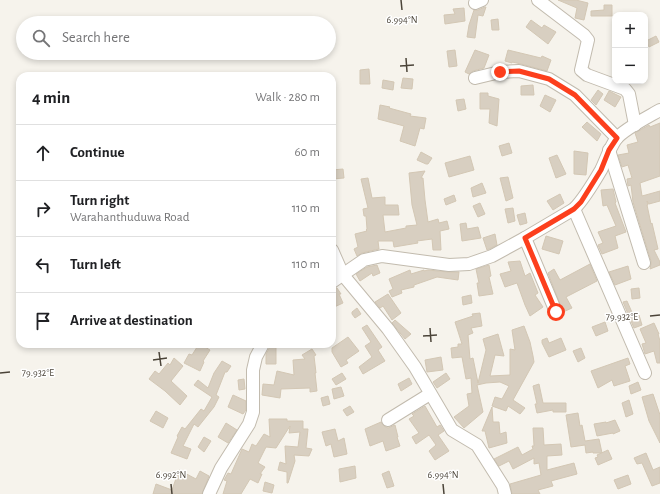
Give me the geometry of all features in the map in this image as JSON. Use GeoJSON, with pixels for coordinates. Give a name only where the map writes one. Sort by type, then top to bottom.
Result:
{"type":"FeatureCollection","features":[{"type":"Feature","properties":{"kind":"street"},"geometry":{"type":"LineString","coordinates":[[538,0],[584,35],[588,40],[581,70],[587,75],[625,89],[629,94],[635,125]]}},
{"type":"Feature","properties":{"kind":"street"},"geometry":{"type":"LineString","coordinates":[[475,78],[500,72],[519,71],[549,79],[575,95],[617,138]]}},
{"type":"Feature","properties":{"kind":"street"},"geometry":{"type":"LineString","coordinates":[[336,279],[364,260],[382,256],[449,265],[469,264],[492,256],[574,209],[581,202],[601,170],[609,150],[617,138],[660,110]]}},
{"type":"Feature","properties":{"kind":"street"},"geometry":{"type":"LineString","coordinates":[[609,150],[644,263]]}},
{"type":"Feature","properties":{"kind":"street"},"geometry":{"type":"LineString","coordinates":[[574,209],[645,373]]}},
{"type":"Feature","properties":{"kind":"street"},"geometry":{"type":"LineString","coordinates":[[525,238],[556,312]]}},
{"type":"Feature","properties":{"kind":"street"},"geometry":{"type":"LineString","coordinates":[[336,259],[343,275],[388,329],[415,367],[452,430],[477,445],[503,486],[505,494]]}},
{"type":"Feature","properties":{"kind":"street"},"geometry":{"type":"LineString","coordinates":[[209,494],[221,468],[249,424],[253,412],[253,370],[256,357],[261,348]]}},
{"type":"Feature","properties":{"kind":"street"},"geometry":{"type":"LineString","coordinates":[[388,420],[430,394]]}},
{"type":"Feature","properties":{"kind":"building"},"geometry":{"type":"Polygon","coordinates":[[[558,0],[576,0],[588,3],[584,20],[575,18],[577,8],[558,0]]]}},
{"type":"Feature","properties":{"kind":"building"},"geometry":{"type":"Polygon","coordinates":[[[604,5],[612,5],[612,16],[591,16],[591,11],[604,10],[604,5]]]}},
{"type":"Feature","properties":{"kind":"building"},"geometry":{"type":"Polygon","coordinates":[[[485,7],[483,16],[478,15],[475,38],[467,37],[474,10],[485,7]]]}},
{"type":"Feature","properties":{"kind":"building"},"geometry":{"type":"Polygon","coordinates":[[[464,8],[465,21],[445,24],[444,15],[455,14],[453,9],[464,8]]]}},
{"type":"Feature","properties":{"kind":"building"},"geometry":{"type":"Polygon","coordinates":[[[498,19],[499,30],[492,30],[491,20],[498,19]]]}},
{"type":"Feature","properties":{"kind":"building"},"geometry":{"type":"Polygon","coordinates":[[[531,20],[542,28],[544,25],[556,32],[548,44],[526,27],[531,20]]]}},
{"type":"Feature","properties":{"kind":"building"},"geometry":{"type":"Polygon","coordinates":[[[656,36],[659,42],[649,47],[648,40],[656,36]]]}},
{"type":"Feature","properties":{"kind":"building"},"geometry":{"type":"Polygon","coordinates":[[[455,50],[457,66],[449,67],[447,51],[455,50]]]}},
{"type":"Feature","properties":{"kind":"building"},"geometry":{"type":"Polygon","coordinates":[[[475,50],[489,55],[484,68],[473,71],[469,74],[465,72],[475,50]]]}},
{"type":"Feature","properties":{"kind":"building"},"geometry":{"type":"Polygon","coordinates":[[[508,50],[541,58],[542,56],[551,60],[547,71],[505,61],[508,50]]]}},
{"type":"Feature","properties":{"kind":"building"},"geometry":{"type":"Polygon","coordinates":[[[369,69],[370,84],[360,84],[360,70],[369,69]]]}},
{"type":"Feature","properties":{"kind":"building"},"geometry":{"type":"Polygon","coordinates":[[[403,78],[413,79],[412,89],[401,88],[403,78]]]}},
{"type":"Feature","properties":{"kind":"building"},"geometry":{"type":"Polygon","coordinates":[[[383,80],[394,82],[393,90],[382,88],[383,80]]]}},
{"type":"Feature","properties":{"kind":"building"},"geometry":{"type":"Polygon","coordinates":[[[533,85],[534,95],[521,95],[521,86],[533,85]]]}},
{"type":"Feature","properties":{"kind":"building"},"geometry":{"type":"Polygon","coordinates":[[[598,90],[603,94],[596,105],[591,100],[598,90]]]}},
{"type":"Feature","properties":{"kind":"building"},"geometry":{"type":"Polygon","coordinates":[[[609,91],[621,97],[615,107],[604,100],[609,91]]]}},
{"type":"Feature","properties":{"kind":"building"},"geometry":{"type":"Polygon","coordinates":[[[480,93],[488,93],[488,96],[499,99],[497,126],[489,123],[490,109],[480,109],[480,93]]]}},
{"type":"Feature","properties":{"kind":"building"},"geometry":{"type":"Polygon","coordinates":[[[545,95],[556,100],[550,112],[540,106],[545,95]]]}},
{"type":"Feature","properties":{"kind":"building"},"geometry":{"type":"Polygon","coordinates":[[[464,99],[466,109],[458,111],[456,100],[464,99]]]}},
{"type":"Feature","properties":{"kind":"building"},"geometry":{"type":"Polygon","coordinates":[[[380,105],[411,114],[410,116],[426,118],[424,129],[420,128],[415,146],[400,141],[404,126],[378,119],[380,105]]]}},
{"type":"Feature","properties":{"kind":"building"},"geometry":{"type":"Polygon","coordinates":[[[587,122],[601,134],[597,141],[582,127],[587,122]]]}},
{"type":"Feature","properties":{"kind":"building"},"geometry":{"type":"Polygon","coordinates":[[[660,123],[660,176],[640,183],[642,196],[660,191],[660,201],[649,204],[647,201],[651,224],[652,223],[658,249],[654,250],[660,262],[660,265],[650,269],[651,261],[633,202],[631,185],[628,186],[627,179],[632,178],[628,165],[622,167],[618,155],[629,153],[627,145],[638,142],[635,133],[649,125],[650,127],[660,123]]]}},
{"type":"Feature","properties":{"kind":"building"},"geometry":{"type":"Polygon","coordinates":[[[509,143],[512,153],[502,156],[499,146],[509,143]]]}},
{"type":"Feature","properties":{"kind":"building"},"geometry":{"type":"Polygon","coordinates":[[[574,151],[588,153],[586,175],[574,174],[574,151]]]}},
{"type":"Feature","properties":{"kind":"building"},"geometry":{"type":"Polygon","coordinates":[[[421,152],[432,158],[428,164],[417,160],[421,152]]]}},
{"type":"Feature","properties":{"kind":"building"},"geometry":{"type":"Polygon","coordinates":[[[557,155],[566,174],[556,178],[549,158],[557,155]]]}},
{"type":"Feature","properties":{"kind":"building"},"geometry":{"type":"Polygon","coordinates":[[[470,156],[474,170],[449,177],[445,163],[470,156]]]}},
{"type":"Feature","properties":{"kind":"building"},"geometry":{"type":"Polygon","coordinates":[[[343,169],[344,178],[336,179],[336,170],[343,169]]]}},
{"type":"Feature","properties":{"kind":"building"},"geometry":{"type":"Polygon","coordinates":[[[425,171],[421,178],[423,178],[428,222],[438,219],[439,223],[447,221],[449,229],[440,231],[441,250],[433,250],[432,239],[394,247],[393,241],[378,241],[379,249],[362,253],[357,256],[354,249],[358,247],[355,234],[367,231],[366,216],[364,216],[363,209],[368,208],[361,179],[368,178],[372,198],[385,197],[385,205],[398,205],[399,215],[383,215],[385,232],[406,228],[406,226],[417,225],[412,205],[409,173],[425,171]]]}},
{"type":"Feature","properties":{"kind":"building"},"geometry":{"type":"Polygon","coordinates":[[[508,177],[513,198],[506,201],[500,178],[508,177]]]}},
{"type":"Feature","properties":{"kind":"building"},"geometry":{"type":"Polygon","coordinates":[[[482,183],[486,193],[473,197],[471,188],[482,183]]]}},
{"type":"Feature","properties":{"kind":"building"},"geometry":{"type":"Polygon","coordinates":[[[613,189],[615,203],[626,232],[615,236],[618,248],[602,254],[598,245],[603,243],[598,232],[616,226],[607,205],[603,206],[601,190],[613,189]]]}},
{"type":"Feature","properties":{"kind":"building"},"geometry":{"type":"Polygon","coordinates":[[[560,194],[564,203],[553,210],[547,201],[560,194]]]}},
{"type":"Feature","properties":{"kind":"building"},"geometry":{"type":"Polygon","coordinates":[[[454,195],[456,201],[446,205],[444,199],[454,195]]]}},
{"type":"Feature","properties":{"kind":"building"},"geometry":{"type":"Polygon","coordinates":[[[480,203],[485,214],[478,217],[473,206],[480,203]]]}},
{"type":"Feature","properties":{"kind":"building"},"geometry":{"type":"Polygon","coordinates":[[[513,208],[515,221],[508,223],[505,209],[513,208]]]}},
{"type":"Feature","properties":{"kind":"building"},"geometry":{"type":"Polygon","coordinates":[[[525,213],[527,223],[520,225],[517,215],[525,213]]]}},
{"type":"Feature","properties":{"kind":"building"},"geometry":{"type":"Polygon","coordinates":[[[466,223],[467,229],[478,227],[481,238],[462,241],[460,224],[466,223]]]}},
{"type":"Feature","properties":{"kind":"building"},"geometry":{"type":"Polygon","coordinates":[[[495,234],[497,245],[487,250],[483,238],[495,234]]]}},
{"type":"Feature","properties":{"kind":"building"},"geometry":{"type":"Polygon","coordinates":[[[546,236],[563,241],[559,254],[542,249],[546,236]]]}},
{"type":"Feature","properties":{"kind":"building"},"geometry":{"type":"Polygon","coordinates":[[[520,261],[525,276],[530,273],[538,293],[535,295],[543,307],[530,316],[517,283],[505,287],[500,274],[511,271],[508,262],[520,261]]]}},
{"type":"Feature","properties":{"kind":"building"},"geometry":{"type":"Polygon","coordinates":[[[590,264],[597,281],[566,297],[572,308],[563,312],[548,273],[554,269],[560,280],[590,264]]]}},
{"type":"Feature","properties":{"kind":"building"},"geometry":{"type":"Polygon","coordinates":[[[377,265],[380,273],[373,276],[372,273],[360,281],[356,274],[367,267],[377,265]]]}},
{"type":"Feature","properties":{"kind":"building"},"geometry":{"type":"Polygon","coordinates":[[[489,265],[491,276],[489,277],[493,294],[479,296],[477,283],[479,283],[476,269],[489,265]]]}},
{"type":"Feature","properties":{"kind":"building"},"geometry":{"type":"Polygon","coordinates":[[[628,266],[631,279],[615,285],[609,272],[628,266]]]}},
{"type":"Feature","properties":{"kind":"building"},"geometry":{"type":"Polygon","coordinates":[[[410,270],[411,274],[424,270],[459,272],[458,280],[437,277],[414,285],[414,287],[401,290],[402,293],[392,297],[389,291],[393,289],[389,279],[410,270]]]}},
{"type":"Feature","properties":{"kind":"building"},"geometry":{"type":"Polygon","coordinates":[[[336,288],[341,294],[339,294],[343,303],[336,306],[336,288]]]}},
{"type":"Feature","properties":{"kind":"building"},"geometry":{"type":"Polygon","coordinates":[[[639,288],[640,298],[632,299],[631,289],[639,288]]]}},
{"type":"Feature","properties":{"kind":"building"},"geometry":{"type":"Polygon","coordinates":[[[388,294],[401,313],[392,320],[383,306],[380,308],[375,302],[388,294]]]}},
{"type":"Feature","properties":{"kind":"building"},"geometry":{"type":"Polygon","coordinates":[[[471,295],[472,303],[463,305],[462,297],[471,295]]]}},
{"type":"Feature","properties":{"kind":"building"},"geometry":{"type":"Polygon","coordinates":[[[627,301],[634,317],[639,315],[642,325],[634,328],[623,302],[627,301]]]}},
{"type":"Feature","properties":{"kind":"building"},"geometry":{"type":"Polygon","coordinates":[[[357,308],[361,314],[355,318],[352,312],[357,308]]]}},
{"type":"Feature","properties":{"kind":"building"},"geometry":{"type":"Polygon","coordinates":[[[480,313],[482,326],[471,328],[473,333],[468,335],[470,359],[473,358],[478,383],[486,350],[483,339],[498,334],[504,356],[495,355],[490,376],[510,375],[510,349],[515,350],[512,330],[524,326],[530,342],[534,362],[513,400],[525,408],[520,414],[508,406],[506,411],[492,406],[495,397],[502,399],[509,386],[500,382],[477,385],[483,412],[464,428],[454,417],[469,406],[467,394],[472,393],[471,378],[466,379],[462,357],[452,358],[451,348],[458,347],[458,344],[462,344],[455,322],[473,316],[472,314],[480,313]]]}},
{"type":"Feature","properties":{"kind":"building"},"geometry":{"type":"Polygon","coordinates":[[[395,320],[411,334],[405,339],[392,323],[395,320]]]}},
{"type":"Feature","properties":{"kind":"building"},"geometry":{"type":"Polygon","coordinates":[[[605,322],[608,331],[596,336],[592,327],[605,322]]]}},
{"type":"Feature","properties":{"kind":"building"},"geometry":{"type":"Polygon","coordinates":[[[654,323],[659,334],[660,363],[657,363],[654,351],[645,354],[642,344],[646,343],[640,329],[654,323]]]}},
{"type":"Feature","properties":{"kind":"building"},"geometry":{"type":"Polygon","coordinates":[[[367,325],[382,347],[378,350],[385,361],[363,374],[359,367],[372,357],[365,346],[371,342],[362,328],[367,325]]]}},
{"type":"Feature","properties":{"kind":"building"},"geometry":{"type":"Polygon","coordinates":[[[348,337],[359,351],[346,360],[348,363],[341,367],[332,352],[332,348],[336,348],[336,345],[348,337]]]}},
{"type":"Feature","properties":{"kind":"building"},"geometry":{"type":"Polygon","coordinates":[[[547,338],[549,343],[561,338],[566,350],[549,357],[542,343],[542,340],[547,338]]]}},
{"type":"Feature","properties":{"kind":"building"},"geometry":{"type":"Polygon","coordinates":[[[196,348],[207,348],[210,350],[203,361],[204,362],[200,371],[184,363],[189,354],[192,355],[196,348]]]}},
{"type":"Feature","properties":{"kind":"building"},"geometry":{"type":"Polygon","coordinates":[[[269,348],[276,348],[276,364],[266,364],[266,354],[269,348]]]}},
{"type":"Feature","properties":{"kind":"building"},"geometry":{"type":"Polygon","coordinates":[[[581,348],[585,358],[578,362],[573,351],[581,348]]]}},
{"type":"Feature","properties":{"kind":"building"},"geometry":{"type":"Polygon","coordinates":[[[312,349],[316,355],[314,356],[317,391],[310,392],[310,388],[281,389],[280,398],[262,395],[263,384],[274,385],[277,371],[294,375],[293,360],[305,359],[302,355],[312,349]]]}},
{"type":"Feature","properties":{"kind":"building"},"geometry":{"type":"Polygon","coordinates":[[[441,357],[443,370],[427,372],[425,360],[441,357]]]}},
{"type":"Feature","properties":{"kind":"building"},"geometry":{"type":"Polygon","coordinates":[[[174,358],[183,366],[171,381],[187,396],[180,405],[149,379],[155,371],[159,374],[168,363],[170,365],[174,358]]]}},
{"type":"Feature","properties":{"kind":"building"},"geometry":{"type":"Polygon","coordinates":[[[628,358],[630,364],[625,366],[630,381],[614,386],[612,380],[598,388],[591,371],[628,358]]]}},
{"type":"Feature","properties":{"kind":"building"},"geometry":{"type":"Polygon","coordinates":[[[222,361],[231,366],[227,372],[225,372],[216,395],[219,397],[214,407],[198,427],[194,424],[183,446],[191,449],[187,459],[171,453],[182,427],[185,429],[201,409],[204,411],[212,397],[194,385],[198,380],[208,388],[214,373],[222,361]]]}},
{"type":"Feature","properties":{"kind":"building"},"geometry":{"type":"Polygon","coordinates":[[[342,373],[346,379],[336,385],[332,379],[342,373]]]}},
{"type":"Feature","properties":{"kind":"building"},"geometry":{"type":"Polygon","coordinates":[[[446,373],[450,379],[437,388],[433,382],[446,373]]]}},
{"type":"Feature","properties":{"kind":"building"},"geometry":{"type":"Polygon","coordinates":[[[409,378],[412,384],[401,391],[398,384],[409,378]]]}},
{"type":"Feature","properties":{"kind":"building"},"geometry":{"type":"Polygon","coordinates":[[[244,379],[245,389],[239,390],[238,380],[244,379]]]}},
{"type":"Feature","properties":{"kind":"building"},"geometry":{"type":"Polygon","coordinates":[[[638,382],[641,390],[631,394],[629,386],[638,382]]]}},
{"type":"Feature","properties":{"kind":"building"},"geometry":{"type":"Polygon","coordinates":[[[539,384],[543,403],[566,403],[566,412],[553,412],[553,410],[537,413],[535,404],[537,404],[533,386],[539,384]]]}},
{"type":"Feature","properties":{"kind":"building"},"geometry":{"type":"Polygon","coordinates":[[[341,387],[344,396],[334,399],[332,389],[341,387]]]}},
{"type":"Feature","properties":{"kind":"building"},"geometry":{"type":"Polygon","coordinates":[[[653,394],[660,415],[660,443],[649,421],[642,397],[653,394]]]}},
{"type":"Feature","properties":{"kind":"building"},"geometry":{"type":"Polygon","coordinates":[[[233,395],[246,401],[246,410],[243,414],[228,407],[233,395]]]}},
{"type":"Feature","properties":{"kind":"building"},"geometry":{"type":"Polygon","coordinates":[[[328,396],[330,404],[323,406],[321,398],[328,396]]]}},
{"type":"Feature","properties":{"kind":"building"},"geometry":{"type":"Polygon","coordinates":[[[629,400],[633,414],[626,417],[622,403],[629,400]]]}},
{"type":"Feature","properties":{"kind":"building"},"geometry":{"type":"Polygon","coordinates":[[[350,406],[354,412],[347,416],[343,410],[350,406]]]}},
{"type":"Feature","properties":{"kind":"building"},"geometry":{"type":"Polygon","coordinates":[[[425,406],[437,427],[440,425],[444,431],[438,435],[449,451],[435,460],[429,451],[436,445],[429,435],[416,444],[412,437],[419,433],[409,419],[414,416],[412,414],[425,406]]]}},
{"type":"Feature","properties":{"kind":"building"},"geometry":{"type":"Polygon","coordinates":[[[492,407],[493,422],[499,422],[500,434],[506,432],[507,443],[489,448],[485,431],[482,431],[492,407]]]}},
{"type":"Feature","properties":{"kind":"building"},"geometry":{"type":"Polygon","coordinates":[[[156,411],[168,418],[163,428],[150,421],[156,411]]]}},
{"type":"Feature","properties":{"kind":"building"},"geometry":{"type":"Polygon","coordinates":[[[578,413],[580,426],[582,425],[585,441],[599,439],[602,453],[586,453],[585,445],[571,447],[566,415],[578,413]]]}},
{"type":"Feature","properties":{"kind":"building"},"geometry":{"type":"Polygon","coordinates":[[[269,419],[303,421],[303,429],[308,429],[306,448],[312,449],[309,456],[294,455],[295,461],[287,483],[287,472],[278,470],[280,462],[286,464],[285,446],[298,447],[300,432],[289,433],[290,426],[276,448],[266,447],[258,463],[265,467],[260,474],[262,474],[258,483],[250,479],[241,494],[223,494],[227,481],[224,480],[228,473],[231,474],[242,449],[249,452],[252,444],[256,446],[264,434],[270,437],[269,419]]]}},
{"type":"Feature","properties":{"kind":"building"},"geometry":{"type":"Polygon","coordinates":[[[615,420],[620,431],[613,434],[597,436],[594,424],[606,423],[615,420]]]}},
{"type":"Feature","properties":{"kind":"building"},"geometry":{"type":"Polygon","coordinates":[[[381,422],[388,428],[395,425],[400,446],[386,451],[383,441],[370,446],[365,429],[381,422]]]}},
{"type":"Feature","properties":{"kind":"building"},"geometry":{"type":"Polygon","coordinates":[[[226,423],[237,430],[228,443],[218,437],[226,423]]]}},
{"type":"Feature","properties":{"kind":"building"},"geometry":{"type":"Polygon","coordinates":[[[533,428],[543,428],[544,445],[561,444],[562,455],[547,456],[547,470],[574,463],[577,474],[551,481],[553,486],[538,490],[540,494],[512,494],[510,484],[541,475],[539,463],[534,464],[534,458],[513,469],[509,461],[499,466],[494,459],[518,447],[522,455],[533,449],[533,428]]]}},
{"type":"Feature","properties":{"kind":"building"},"geometry":{"type":"Polygon","coordinates":[[[335,429],[338,441],[344,438],[347,454],[334,457],[331,444],[326,446],[322,432],[335,429]]]}},
{"type":"Feature","properties":{"kind":"building"},"geometry":{"type":"Polygon","coordinates":[[[204,437],[211,441],[204,452],[198,447],[204,437]]]}},
{"type":"Feature","properties":{"kind":"building"},"geometry":{"type":"Polygon","coordinates":[[[608,450],[612,459],[598,465],[595,458],[598,457],[597,455],[608,450]]]}},
{"type":"Feature","properties":{"kind":"building"},"geometry":{"type":"Polygon","coordinates":[[[646,453],[653,470],[660,467],[660,483],[652,486],[642,463],[637,464],[634,458],[646,453]]]}},
{"type":"Feature","properties":{"kind":"building"},"geometry":{"type":"Polygon","coordinates":[[[355,466],[356,478],[340,482],[339,469],[355,466]]]}},
{"type":"Feature","properties":{"kind":"building"},"geometry":{"type":"Polygon","coordinates":[[[179,470],[196,479],[200,471],[209,476],[202,494],[153,494],[156,484],[172,490],[179,470]]]}},
{"type":"Feature","properties":{"kind":"building"},"geometry":{"type":"Polygon","coordinates":[[[389,471],[394,486],[387,488],[382,474],[389,471]]]}},
{"type":"Feature","properties":{"kind":"building"},"geometry":{"type":"Polygon","coordinates":[[[628,475],[631,484],[618,489],[614,480],[628,475]]]}},
{"type":"Feature","properties":{"kind":"building"},"geometry":{"type":"Polygon","coordinates":[[[265,482],[274,485],[272,493],[263,491],[265,482]]]}},
{"type":"Feature","properties":{"kind":"route"},"geometry":{"type":"LineString","coordinates":[[500,72],[519,71],[549,79],[575,95],[617,138],[609,150],[601,170],[581,202],[574,209],[525,238],[556,312]]}}]}
